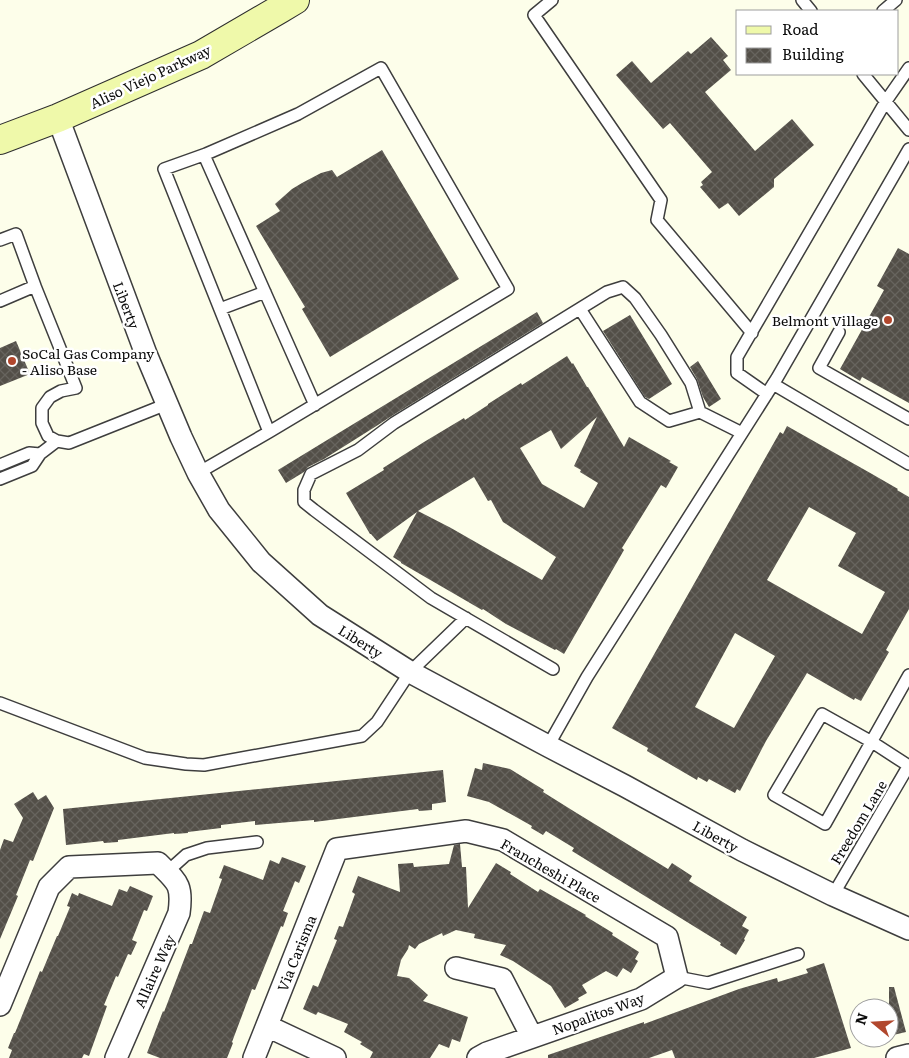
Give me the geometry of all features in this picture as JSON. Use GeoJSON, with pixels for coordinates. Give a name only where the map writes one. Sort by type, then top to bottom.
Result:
{"type":"FeatureCollection","features":[{"type":"Feature","properties":{"kind":"main road","name":"Aliso Viejo Parkway"},"geometry":{"type":"LineString","coordinates":[[0,140],[58,118],[201,54],[280,10],[294,0]]}},
{"type":"Feature","properties":{"kind":"street","name":"Liberty"},"geometry":{"type":"LineString","coordinates":[[58,118],[132,317],[180,437],[219,510],[261,562],[320,615],[410,672],[742,850],[832,895],[909,929]]}},
{"type":"Feature","properties":{"kind":"street","name":"Francheshi Place"},"geometry":{"type":"LineString","coordinates":[[337,848],[466,830],[504,840],[667,937],[677,977]]}},
{"type":"Feature","properties":{"kind":"street","name":"Via Carisma"},"geometry":{"type":"LineString","coordinates":[[254,1058],[337,848]]}},
{"type":"Feature","properties":{"kind":"street"},"geometry":{"type":"LineString","coordinates":[[0,1005],[49,887],[70,867],[158,862],[172,878]]}},
{"type":"Feature","properties":{"kind":"street","name":"Allaire Way"},"geometry":{"type":"LineString","coordinates":[[116,1058],[180,913],[181,898],[172,878]]}},
{"type":"Feature","properties":{"kind":"street"},"geometry":{"type":"LineString","coordinates":[[456,968],[502,979],[532,1037]]}},
{"type":"Feature","properties":{"kind":"street","name":"Nopalitos Way"},"geometry":{"type":"LineString","coordinates":[[478,1058],[487,1052],[641,999],[677,977]]}},
{"type":"Feature","properties":{"kind":"street"},"geometry":{"type":"LineString","coordinates":[[267,1026],[335,1058]]}},
{"type":"Feature","properties":{"kind":"street"},"geometry":{"type":"LineString","coordinates":[[898,1058],[909,1055]]}},
{"type":"Feature","properties":{"kind":"lane"},"geometry":{"type":"LineString","coordinates":[[552,0],[534,15],[661,200],[657,220],[752,332]]}},
{"type":"Feature","properties":{"kind":"lane"},"geometry":{"type":"LineString","coordinates":[[802,0],[810,10]]}},
{"type":"Feature","properties":{"kind":"lane"},"geometry":{"type":"LineString","coordinates":[[884,10],[896,0]]}},
{"type":"Feature","properties":{"kind":"lane"},"geometry":{"type":"LineString","coordinates":[[198,473],[269,432],[315,405],[508,289],[381,68],[298,114],[164,169],[269,432]]}},
{"type":"Feature","properties":{"kind":"lane"},"geometry":{"type":"LineString","coordinates":[[909,68],[886,101],[737,357],[737,373],[909,464]]}},
{"type":"Feature","properties":{"kind":"lane"},"geometry":{"type":"LineString","coordinates":[[864,75],[909,130]]}},
{"type":"Feature","properties":{"kind":"lane"},"geometry":{"type":"LineString","coordinates":[[548,746],[587,677],[770,389],[909,149]]}},
{"type":"Feature","properties":{"kind":"lane"},"geometry":{"type":"LineString","coordinates":[[204,154],[315,405]]}},
{"type":"Feature","properties":{"kind":"lane"},"geometry":{"type":"LineString","coordinates":[[0,240],[16,234],[76,388],[61,391],[50,397],[42,408],[42,423],[48,436],[57,441],[69,443],[167,404]]}},
{"type":"Feature","properties":{"kind":"lane"},"geometry":{"type":"LineString","coordinates":[[0,301],[35,286]]}},
{"type":"Feature","properties":{"kind":"lane"},"geometry":{"type":"LineString","coordinates":[[553,669],[431,598],[304,502],[304,490],[311,474],[358,450],[394,423],[607,292],[623,287],[635,298],[691,383],[700,412]]}},
{"type":"Feature","properties":{"kind":"lane"},"geometry":{"type":"LineString","coordinates":[[220,309],[265,292]]}},
{"type":"Feature","properties":{"kind":"lane"},"geometry":{"type":"LineString","coordinates":[[580,309],[640,402],[669,421],[700,412],[742,433]]}},
{"type":"Feature","properties":{"kind":"lane"},"geometry":{"type":"LineString","coordinates":[[839,332],[819,368],[909,419]]}},
{"type":"Feature","properties":{"kind":"lane"},"geometry":{"type":"LineString","coordinates":[[0,478],[32,466],[40,454],[57,441]]}},
{"type":"Feature","properties":{"kind":"lane"},"geometry":{"type":"LineString","coordinates":[[0,465],[29,453],[40,454]]}},
{"type":"Feature","properties":{"kind":"lane"},"geometry":{"type":"LineString","coordinates":[[0,703],[145,758],[204,765],[362,736],[377,722],[410,672],[466,618]]}},
{"type":"Feature","properties":{"kind":"lane"},"geometry":{"type":"LineString","coordinates":[[909,675],[872,742],[825,824],[774,795],[822,714],[872,742],[909,766]]}},
{"type":"Feature","properties":{"kind":"lane","name":"Freedom Lane"},"geometry":{"type":"LineString","coordinates":[[832,895],[909,766]]}},
{"type":"Feature","properties":{"kind":"lane"},"geometry":{"type":"LineString","coordinates":[[172,878],[186,855],[207,848],[257,842]]}},
{"type":"Feature","properties":{"kind":"lane"},"geometry":{"type":"LineString","coordinates":[[677,977],[708,983],[798,954]]}},
{"type":"Feature","properties":{"kind":"building"},"geometry":{"type":"Polygon","coordinates":[[[711,37],[728,56],[723,60],[731,70],[705,92],[755,151],[792,119],[814,145],[774,179],[774,187],[739,216],[728,203],[719,209],[700,187],[703,185],[701,182],[712,172],[670,123],[663,129],[616,75],[632,61],[651,83],[688,51],[691,54],[711,37]]]}},
{"type":"Feature","properties":{"kind":"building"},"geometry":{"type":"Polygon","coordinates":[[[382,150],[459,279],[330,357],[302,309],[305,307],[256,226],[280,211],[275,204],[292,189],[321,173],[332,170],[337,177],[382,150]]]}},
{"type":"Feature","properties":{"kind":"building","name":"Belmont Village"},"geometry":{"type":"Polygon","coordinates":[[[898,248],[909,254],[909,403],[862,377],[860,381],[840,369],[884,290],[877,286],[898,248]]]}},
{"type":"Feature","properties":{"kind":"building"},"geometry":{"type":"Polygon","coordinates":[[[537,312],[543,323],[324,459],[308,467],[304,472],[286,483],[278,470],[537,312]]]}},
{"type":"Feature","properties":{"kind":"building"},"geometry":{"type":"Polygon","coordinates":[[[630,315],[672,384],[649,399],[645,397],[603,331],[630,315]]]}},
{"type":"Feature","properties":{"kind":"building","name":"SoCal Gas Company - Aliso Base"},"geometry":{"type":"Polygon","coordinates":[[[16,341],[30,374],[0,386],[0,348],[16,341]]]}},
{"type":"Feature","properties":{"kind":"building"},"geometry":{"type":"Polygon","coordinates":[[[567,356],[624,447],[629,437],[678,467],[666,488],[661,485],[622,548],[624,550],[564,654],[506,624],[393,557],[417,512],[377,541],[370,534],[346,493],[384,470],[383,468],[424,442],[464,418],[465,420],[521,383],[522,385],[567,356]],[[597,417],[561,449],[551,430],[520,448],[542,484],[584,508],[598,483],[574,466],[597,417]],[[474,477],[418,511],[542,580],[556,557],[503,522],[491,500],[488,501],[474,477]]]}},
{"type":"Feature","properties":{"kind":"building"},"geometry":{"type":"Polygon","coordinates":[[[698,361],[721,399],[709,407],[690,367],[698,361]]]}},
{"type":"Feature","properties":{"kind":"building"},"geometry":{"type":"Polygon","coordinates":[[[787,426],[909,497],[909,609],[886,650],[889,652],[861,701],[855,698],[854,700],[807,673],[766,741],[740,791],[737,789],[735,793],[709,779],[707,782],[698,777],[697,780],[647,751],[648,748],[612,728],[780,432],[783,434],[787,426]],[[809,507],[767,580],[862,634],[885,592],[838,566],[856,533],[809,507]],[[735,633],[695,707],[734,728],[775,656],[735,633]]]}},
{"type":"Feature","properties":{"kind":"building"},"geometry":{"type":"Polygon","coordinates":[[[483,763],[510,769],[544,790],[543,792],[668,869],[672,863],[692,876],[689,881],[747,917],[742,926],[749,930],[736,955],[720,945],[721,943],[572,851],[574,848],[546,831],[543,835],[531,828],[532,826],[489,802],[467,796],[475,768],[482,770],[483,763]]]}},
{"type":"Feature","properties":{"kind":"building"},"geometry":{"type":"Polygon","coordinates":[[[443,770],[446,802],[432,804],[432,810],[419,811],[418,809],[314,822],[314,820],[255,825],[255,821],[221,825],[221,828],[188,833],[118,840],[118,842],[104,843],[103,841],[66,845],[63,809],[443,770]]]}},
{"type":"Feature","properties":{"kind":"building"},"geometry":{"type":"Polygon","coordinates":[[[33,792],[38,800],[46,795],[54,808],[33,861],[30,860],[16,895],[18,896],[0,939],[0,850],[4,839],[13,842],[23,818],[14,804],[33,792]]]}},
{"type":"Feature","properties":{"kind":"building"},"geometry":{"type":"Polygon","coordinates":[[[460,844],[462,867],[466,867],[468,908],[496,863],[538,892],[540,889],[613,933],[612,935],[639,952],[635,959],[638,961],[631,973],[623,968],[617,977],[606,971],[582,985],[587,993],[565,1008],[551,986],[513,961],[500,955],[506,945],[474,938],[475,934],[456,930],[443,936],[442,933],[419,944],[415,949],[409,945],[401,960],[397,976],[409,978],[428,995],[423,1001],[468,1017],[460,1042],[452,1039],[449,1048],[439,1044],[430,1058],[370,1058],[373,1052],[360,1044],[362,1042],[344,1032],[348,1024],[318,1012],[316,1015],[303,1009],[313,985],[318,987],[337,940],[334,939],[339,926],[343,927],[355,894],[352,892],[358,876],[400,892],[398,864],[413,863],[414,867],[449,864],[454,845],[460,844]]]}},
{"type":"Feature","properties":{"kind":"building"},"geometry":{"type":"Polygon","coordinates":[[[282,857],[306,866],[299,883],[295,881],[283,911],[288,913],[283,927],[281,926],[255,990],[252,989],[227,1058],[160,1058],[147,1053],[204,911],[210,913],[222,879],[219,878],[224,865],[263,880],[270,860],[279,864],[282,857]]]}},
{"type":"Feature","properties":{"kind":"building"},"geometry":{"type":"Polygon","coordinates":[[[130,886],[153,896],[147,911],[144,910],[132,940],[137,942],[131,955],[128,954],[118,977],[116,976],[104,1005],[107,1006],[89,1056],[84,1054],[82,1058],[9,1058],[12,1050],[8,1048],[40,971],[42,972],[70,907],[67,906],[72,893],[78,896],[79,893],[112,906],[119,889],[127,892],[130,886]]]}},
{"type":"Feature","properties":{"kind":"building"},"geometry":{"type":"Polygon","coordinates":[[[824,963],[849,1042],[849,1048],[851,1048],[814,1058],[675,1058],[672,1050],[649,1058],[548,1058],[548,1055],[644,1022],[644,1024],[739,989],[777,978],[778,982],[808,973],[806,969],[824,963]]]}},
{"type":"Feature","properties":{"kind":"building"},"geometry":{"type":"Polygon","coordinates":[[[889,987],[894,987],[897,998],[889,998],[889,987]]]}},
{"type":"Feature","properties":{"kind":"building"},"geometry":{"type":"Polygon","coordinates":[[[899,1006],[906,1032],[899,1034],[899,1006]]]}},
{"type":"Feature","properties":{"kind":"place","name":"Belmont Village"},"geometry":{"type":"Point","coordinates":[888,320]}},
{"type":"Feature","properties":{"kind":"place","name":"SoCal Gas Company - Aliso Base"},"geometry":{"type":"Point","coordinates":[12,361]}}]}
